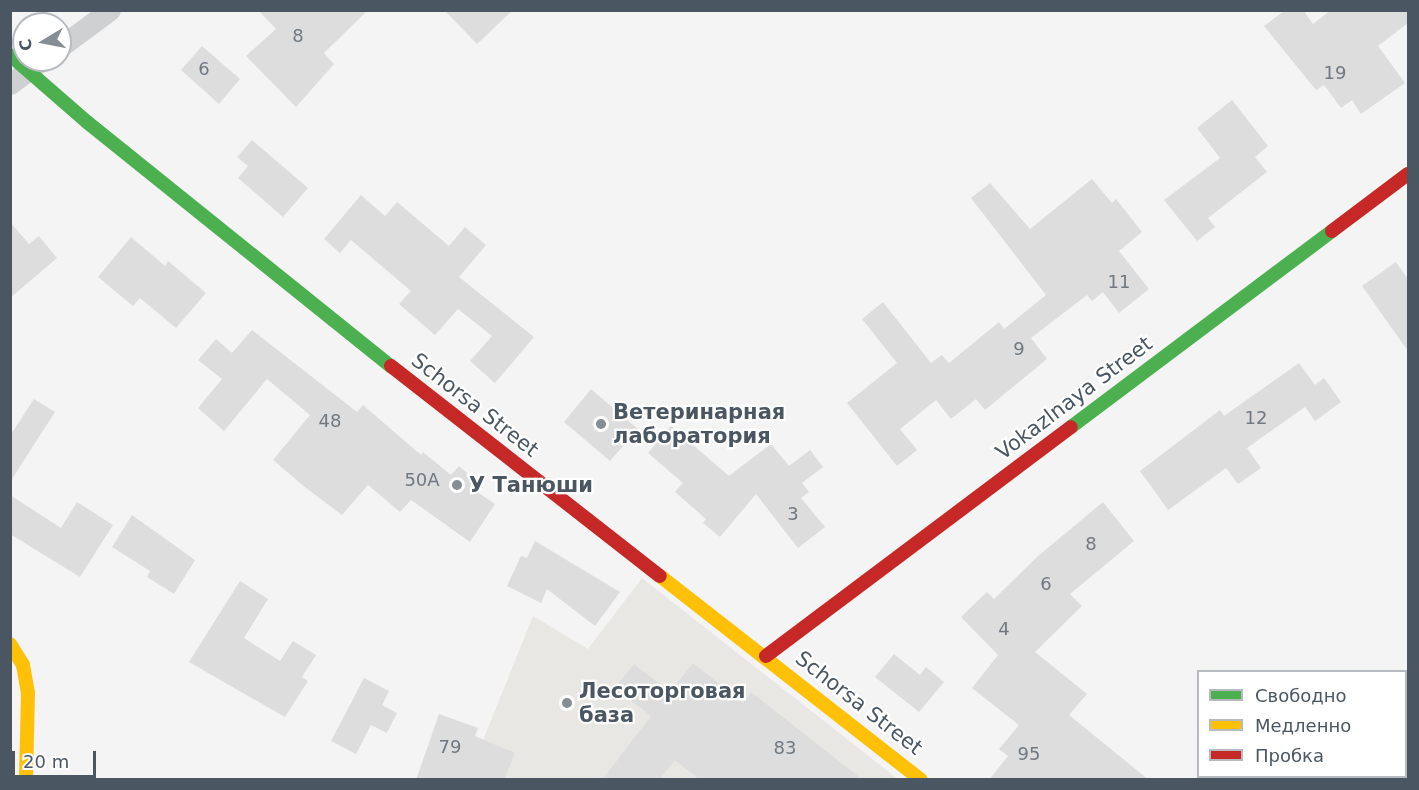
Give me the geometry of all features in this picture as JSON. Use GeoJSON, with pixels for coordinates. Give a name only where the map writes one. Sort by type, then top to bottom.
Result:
{"type":"FeatureCollection","features":[{"type":"Feature","properties":{"kind":"main road","name":"Schorsa Street"},"geometry":{"type":"LineString","coordinates":[[26,72],[385,362],[766,656],[921,780]]}},
{"type":"Feature","properties":{"kind":"main road","name":"Vokazlnaya Street"},"geometry":{"type":"LineString","coordinates":[[766,656],[1408,174]]}},
{"type":"Feature","properties":{"kind":"main road"},"geometry":{"type":"LineString","coordinates":[[10,644],[23,665],[28,692],[26,780]]}},
{"type":"Feature","properties":{"kind":"street"},"geometry":{"type":"LineString","coordinates":[[72,38],[110,10]]}},
{"type":"Feature","properties":{"kind":"shaded area"},"geometry":{"type":"Polygon","coordinates":[[[642,578],[899,780],[467,780],[533,616],[588,649],[642,578]]]}},
{"type":"Feature","properties":{"kind":"building"},"geometry":{"type":"Polygon","coordinates":[[[258,10],[368,10],[324,53],[334,64],[296,107],[246,56],[276,29],[258,10]]]}},
{"type":"Feature","properties":{"kind":"building"},"geometry":{"type":"Polygon","coordinates":[[[444,10],[513,10],[477,44],[444,10]]]}},
{"type":"Feature","properties":{"kind":"building"},"geometry":{"type":"Polygon","coordinates":[[[1285,10],[1303,10],[1313,24],[1331,10],[1408,10],[1408,23],[1378,46],[1405,83],[1361,114],[1352,100],[1341,108],[1324,85],[1316,90],[1264,26],[1285,10]]]}},
{"type":"Feature","properties":{"kind":"building"},"geometry":{"type":"Polygon","coordinates":[[[202,46],[240,79],[219,104],[181,70],[202,46]]]}},
{"type":"Feature","properties":{"kind":"building"},"geometry":{"type":"Polygon","coordinates":[[[1232,100],[1268,146],[1255,157],[1267,172],[1208,218],[1215,227],[1197,241],[1164,200],[1220,158],[1197,128],[1232,100]]]}},
{"type":"Feature","properties":{"kind":"building"},"geometry":{"type":"Polygon","coordinates":[[[252,140],[308,188],[283,217],[238,178],[248,166],[237,157],[252,140]]]}},
{"type":"Feature","properties":{"kind":"building"},"geometry":{"type":"Polygon","coordinates":[[[1092,179],[1112,203],[1116,199],[1142,232],[1119,251],[1149,289],[1119,313],[1103,292],[1092,301],[1087,295],[1031,338],[1047,359],[985,410],[976,399],[951,419],[936,400],[900,429],[917,450],[897,466],[847,403],[897,363],[862,319],[883,302],[931,363],[942,355],[949,363],[999,322],[1004,329],[1046,295],[971,198],[990,183],[1030,229],[1092,179]]]}},
{"type":"Feature","properties":{"kind":"building"},"geometry":{"type":"Polygon","coordinates":[[[361,195],[385,216],[397,202],[449,246],[465,227],[486,245],[459,277],[534,337],[495,383],[470,361],[492,336],[458,309],[435,335],[399,304],[411,291],[351,240],[340,253],[324,239],[361,195]]]}},
{"type":"Feature","properties":{"kind":"building"},"geometry":{"type":"Polygon","coordinates":[[[10,222],[29,244],[39,236],[57,258],[10,298],[10,222]]]}},
{"type":"Feature","properties":{"kind":"building"},"geometry":{"type":"Polygon","coordinates":[[[131,237],[165,266],[168,261],[206,293],[176,328],[140,298],[133,306],[98,277],[131,237]]]}},
{"type":"Feature","properties":{"kind":"building"},"geometry":{"type":"Polygon","coordinates":[[[1396,262],[1408,279],[1408,351],[1362,286],[1396,262]]]}},
{"type":"Feature","properties":{"kind":"building"},"geometry":{"type":"Polygon","coordinates":[[[252,330],[357,412],[363,405],[421,455],[423,452],[451,475],[459,466],[475,480],[470,487],[495,504],[470,542],[411,500],[400,512],[368,485],[342,515],[306,488],[273,460],[310,415],[267,379],[224,431],[198,408],[222,379],[198,360],[216,339],[232,353],[252,330]]]}},
{"type":"Feature","properties":{"kind":"building"},"geometry":{"type":"Polygon","coordinates":[[[1299,363],[1315,385],[1324,378],[1341,402],[1315,421],[1305,407],[1247,448],[1261,468],[1238,484],[1226,468],[1168,510],[1140,471],[1220,410],[1224,416],[1299,363]]]}},
{"type":"Feature","properties":{"kind":"building"},"geometry":{"type":"Polygon","coordinates":[[[591,389],[638,429],[610,461],[564,422],[591,389]]]}},
{"type":"Feature","properties":{"kind":"building"},"geometry":{"type":"Polygon","coordinates":[[[34,399],[55,412],[10,482],[10,436],[34,399]]]}},
{"type":"Feature","properties":{"kind":"building"},"geometry":{"type":"Polygon","coordinates":[[[671,426],[729,476],[771,444],[789,466],[810,450],[823,467],[802,483],[809,492],[801,498],[825,527],[798,548],[756,494],[720,537],[703,523],[706,519],[675,492],[683,483],[648,453],[671,426]]]}},
{"type":"Feature","properties":{"kind":"building"},"geometry":{"type":"Polygon","coordinates":[[[10,495],[61,528],[77,502],[113,525],[80,577],[10,534],[10,495]]]}},
{"type":"Feature","properties":{"kind":"building"},"geometry":{"type":"Polygon","coordinates":[[[1103,502],[1134,541],[1070,594],[1082,606],[1035,652],[1087,694],[1069,715],[1149,780],[989,780],[1008,756],[999,749],[1019,725],[972,688],[998,655],[961,617],[987,592],[994,599],[1037,557],[1103,502]]]}},
{"type":"Feature","properties":{"kind":"building"},"geometry":{"type":"Polygon","coordinates":[[[132,515],[195,560],[174,594],[147,577],[150,571],[112,547],[132,515]]]}},
{"type":"Feature","properties":{"kind":"building"},"geometry":{"type":"Polygon","coordinates":[[[535,541],[620,592],[595,626],[547,589],[541,603],[507,586],[521,556],[527,558],[535,541]]]}},
{"type":"Feature","properties":{"kind":"building"},"geometry":{"type":"Polygon","coordinates":[[[240,581],[268,599],[244,638],[280,661],[293,641],[316,655],[302,677],[308,681],[285,717],[189,662],[240,581]]]}},
{"type":"Feature","properties":{"kind":"building"},"geometry":{"type":"Polygon","coordinates":[[[894,654],[920,675],[926,667],[944,682],[919,712],[875,677],[894,654]]]}},
{"type":"Feature","properties":{"kind":"building"},"geometry":{"type":"Polygon","coordinates":[[[693,663],[743,703],[751,692],[863,780],[700,780],[675,760],[659,780],[602,780],[651,716],[615,688],[634,664],[670,692],[693,663]]]}},
{"type":"Feature","properties":{"kind":"building"},"geometry":{"type":"Polygon","coordinates":[[[364,678],[389,691],[382,705],[397,713],[387,733],[371,725],[356,754],[331,741],[364,678]]]}},
{"type":"Feature","properties":{"kind":"building"},"geometry":{"type":"Polygon","coordinates":[[[439,714],[478,728],[475,736],[515,753],[504,780],[416,780],[439,714]]]}},
{"type":"Feature","properties":{"kind":"traffic: fast"},"geometry":{"type":"LineString","coordinates":[[10,55],[87,122],[391,366]]}},
{"type":"Feature","properties":{"kind":"traffic: fast"},"geometry":{"type":"LineString","coordinates":[[1071,427],[1332,231]]}},
{"type":"Feature","properties":{"kind":"traffic: slow"},"geometry":{"type":"LineString","coordinates":[[660,576],[921,780]]}},
{"type":"Feature","properties":{"kind":"traffic: slow"},"geometry":{"type":"LineString","coordinates":[[10,644],[23,665],[28,692],[26,780]]}},
{"type":"Feature","properties":{"kind":"traffic: jam"},"geometry":{"type":"LineString","coordinates":[[1332,231],[1408,174]]}},
{"type":"Feature","properties":{"kind":"traffic: jam"},"geometry":{"type":"LineString","coordinates":[[391,366],[660,576]]}},
{"type":"Feature","properties":{"kind":"traffic: jam"},"geometry":{"type":"LineString","coordinates":[[766,656],[1071,427]]}},
{"type":"Feature","properties":{"kind":"place","name":"Ветеринарная лаборатория"},"geometry":{"type":"Point","coordinates":[601,424]}},
{"type":"Feature","properties":{"kind":"place","name":"У Танюши"},"geometry":{"type":"Point","coordinates":[457,485]}},
{"type":"Feature","properties":{"kind":"place","name":"Лесоторговая база"},"geometry":{"type":"Point","coordinates":[567,703]}}]}
